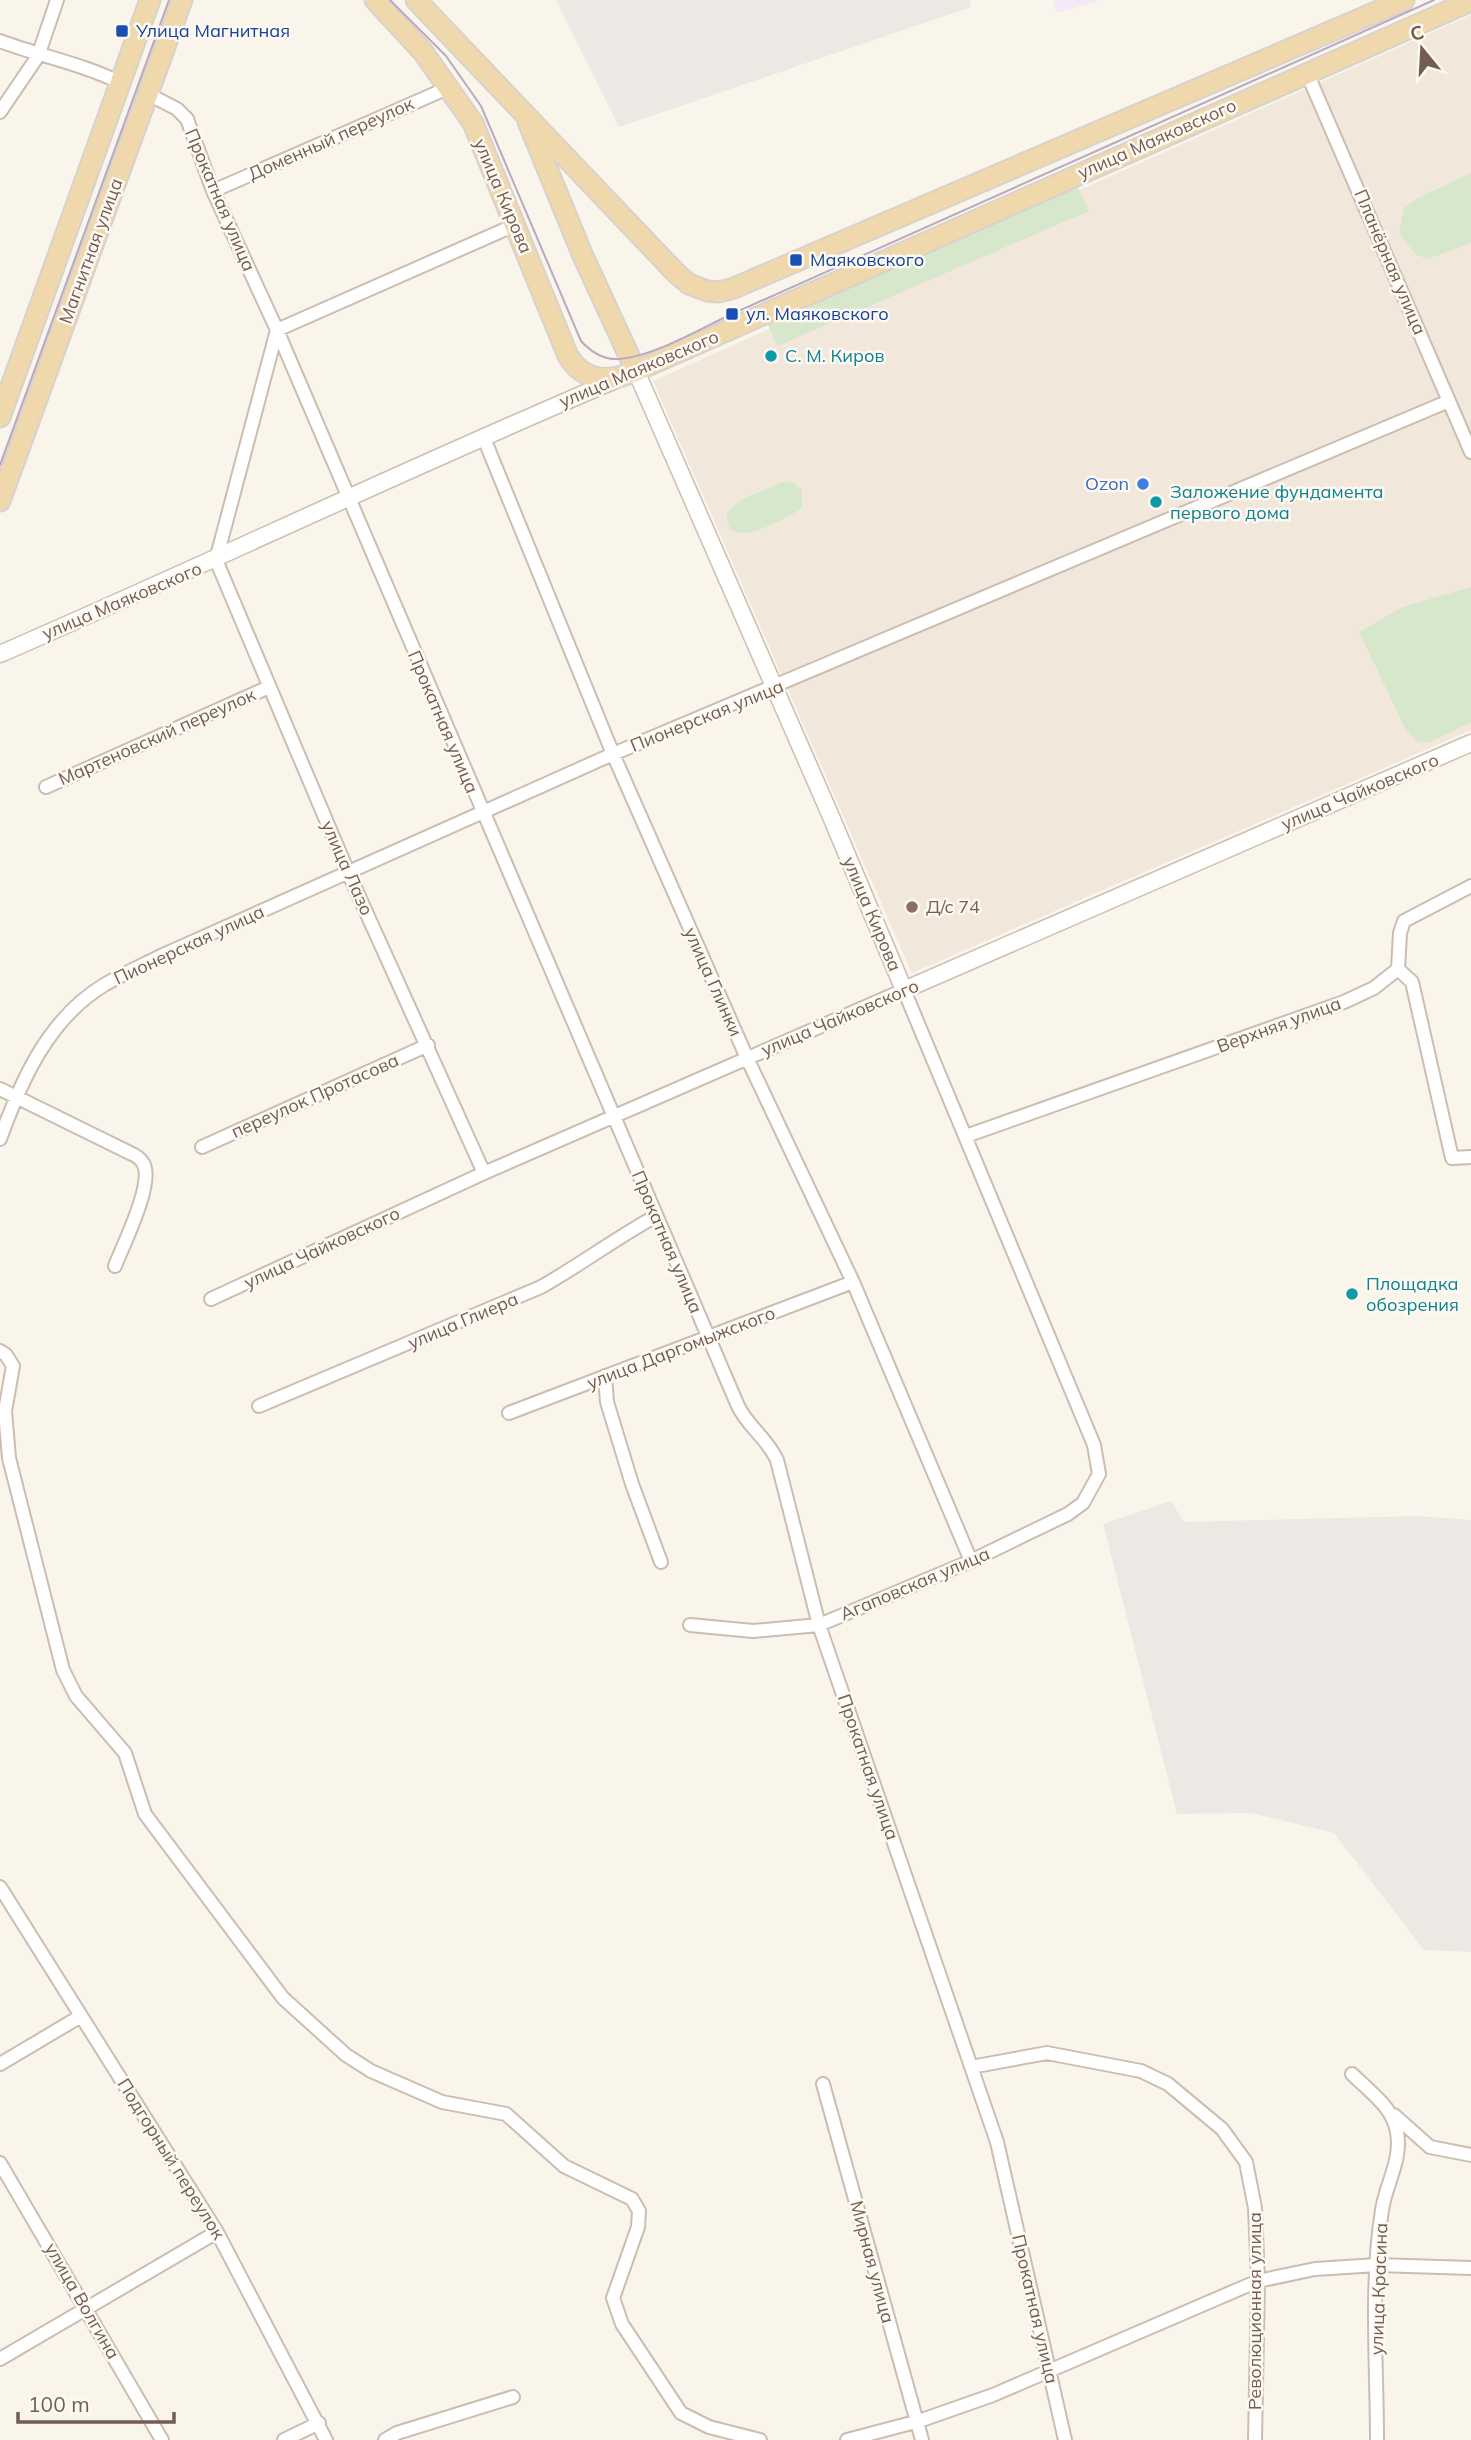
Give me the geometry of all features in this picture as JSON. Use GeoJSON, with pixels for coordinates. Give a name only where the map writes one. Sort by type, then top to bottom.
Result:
{"type":"FeatureCollection","features":[{"type":"Feature","properties":{"kind":"main road","name":"Магнитная улица"},"geometry":{"type":"LineString","coordinates":[[0,417],[150,0]]}},
{"type":"Feature","properties":{"kind":"main road","name":"Магнитная улица"},"geometry":{"type":"LineString","coordinates":[[0,501],[182,0]]}},
{"type":"Feature","properties":{"kind":"main road","name":"улица Кирова"},"geometry":{"type":"LineString","coordinates":[[376,0],[423,52],[450,87],[473,124],[575,368],[584,376],[596,379],[629,375],[774,688],[904,990]]}},
{"type":"Feature","properties":{"kind":"main road","name":"улица Маяковского"},"geometry":{"type":"LineString","coordinates":[[416,0],[523,109],[677,274],[689,284],[719,292],[849,240],[1404,0]]}},
{"type":"Feature","properties":{"kind":"main road","name":"улица Маяковского"},"geometry":{"type":"LineString","coordinates":[[0,654],[216,560],[483,436],[629,375],[1471,1]]}},
{"type":"Feature","properties":{"kind":"main road"},"geometry":{"type":"LineString","coordinates":[[523,109],[629,375]]}},
{"type":"Feature","properties":{"kind":"main road","name":"улица Чайковского"},"geometry":{"type":"LineString","coordinates":[[904,990],[1471,744]]}},
{"type":"Feature","properties":{"kind":"street"},"geometry":{"type":"LineString","coordinates":[[0,112],[38,56],[57,0]]}},
{"type":"Feature","properties":{"kind":"street"},"geometry":{"type":"LineString","coordinates":[[0,41],[38,56],[96,70],[121,83]]}},
{"type":"Feature","properties":{"kind":"street","name":"Планёрная улица"},"geometry":{"type":"LineString","coordinates":[[1307,73],[1471,452]]}},
{"type":"Feature","properties":{"kind":"street","name":"Доменный переулок"},"geometry":{"type":"LineString","coordinates":[[213,191],[450,87]]}},
{"type":"Feature","properties":{"kind":"street","name":"Прокатная улица"},"geometry":{"type":"LineString","coordinates":[[148,94],[183,114],[213,191],[277,330],[708,1338],[743,1416],[765,1438],[777,1460],[819,1625],[997,2142],[1065,2440]]}},
{"type":"Feature","properties":{"kind":"street"},"geometry":{"type":"LineString","coordinates":[[216,560],[277,330],[515,225]]}},
{"type":"Feature","properties":{"kind":"street","name":"Пионерская улица"},"geometry":{"type":"LineString","coordinates":[[0,1139],[15,1098],[36,1056],[64,1020],[102,986],[163,955],[613,754],[1449,401]]}},
{"type":"Feature","properties":{"kind":"street","name":"улица Глинки"},"geometry":{"type":"LineString","coordinates":[[483,436],[613,754],[747,1058],[853,1282],[971,1561]]}},
{"type":"Feature","properties":{"kind":"street","name":"улица Лазо"},"geometry":{"type":"LineString","coordinates":[[216,560],[348,872],[484,1173]]}},
{"type":"Feature","properties":{"kind":"street","name":"Мартеновский переулок"},"geometry":{"type":"LineString","coordinates":[[46,787],[269,687]]}},
{"type":"Feature","properties":{"kind":"street"},"geometry":{"type":"LineString","coordinates":[[1471,886],[1404,921],[1400,933],[1398,970],[1412,982],[1452,1158],[1471,1157]]}},
{"type":"Feature","properties":{"kind":"street","name":"Верхняя улица"},"geometry":{"type":"LineString","coordinates":[[966,1136],[1344,1002],[1374,988],[1398,970]]}},
{"type":"Feature","properties":{"kind":"street","name":"улица Чайковского"},"geometry":{"type":"LineString","coordinates":[[211,1299],[484,1173],[904,990]]}},
{"type":"Feature","properties":{"kind":"street","name":"улица Кирова"},"geometry":{"type":"LineString","coordinates":[[904,990],[1098,1460]]}},
{"type":"Feature","properties":{"kind":"street","name":"переулок Протасова"},"geometry":{"type":"LineString","coordinates":[[202,1147],[428,1045]]}},
{"type":"Feature","properties":{"kind":"street"},"geometry":{"type":"LineString","coordinates":[[0,1090],[130,1153],[143,1163],[146,1176],[116,1266]]}},
{"type":"Feature","properties":{"kind":"street","name":"улица Глиера"},"geometry":{"type":"LineString","coordinates":[[259,1406],[541,1287],[567,1273],[617,1237],[656,1216]]}},
{"type":"Feature","properties":{"kind":"street","name":"улица Даргомыжского"},"geometry":{"type":"LineString","coordinates":[[509,1413],[853,1282]]}},
{"type":"Feature","properties":{"kind":"street"},"geometry":{"type":"LineString","coordinates":[[0,1351],[6,1355],[12,1366],[5,1410],[9,1458],[63,1670],[76,1696],[125,1753],[145,1814],[283,1998],[346,2055],[371,2071],[442,2102],[506,2114],[564,2166],[632,2199],[639,2211],[638,2227],[613,2298],[622,2324],[681,2413],[709,2427],[760,2440]]}},
{"type":"Feature","properties":{"kind":"street"},"geometry":{"type":"LineString","coordinates":[[605,1376],[607,1402],[632,1484],[661,1562]]}},
{"type":"Feature","properties":{"kind":"street","name":"Агаповская улица"},"geometry":{"type":"LineString","coordinates":[[690,1625],[753,1632],[819,1625],[971,1561],[1074,1510],[1093,1489],[1098,1474],[1098,1460]]}},
{"type":"Feature","properties":{"kind":"street","name":"Подгорный переулок"},"geometry":{"type":"LineString","coordinates":[[0,1887],[217,2232],[326,2440]]}},
{"type":"Feature","properties":{"kind":"street"},"geometry":{"type":"LineString","coordinates":[[0,2064],[81,2016]]}},
{"type":"Feature","properties":{"kind":"street","name":"Революционная улица"},"geometry":{"type":"LineString","coordinates":[[971,2067],[1056,2054],[1141,2071],[1168,2084],[1222,2129],[1246,2162],[1255,2208],[1258,2281],[1255,2440]]}},
{"type":"Feature","properties":{"kind":"street"},"geometry":{"type":"LineString","coordinates":[[1352,2074],[1430,2147],[1471,2155]]}},
{"type":"Feature","properties":{"kind":"street","name":"Мирная улица"},"geometry":{"type":"LineString","coordinates":[[823,2084],[908,2392],[919,2421],[922,2440]]}},
{"type":"Feature","properties":{"kind":"street","name":"улица Красина"},"geometry":{"type":"LineString","coordinates":[[1377,2440],[1377,2265],[1382,2208],[1397,2164],[1397,2131],[1388,2109]]}},
{"type":"Feature","properties":{"kind":"street","name":"улица Волгина"},"geometry":{"type":"LineString","coordinates":[[0,2163],[88,2309],[162,2440]]}},
{"type":"Feature","properties":{"kind":"street"},"geometry":{"type":"LineString","coordinates":[[0,2359],[217,2232]]}},
{"type":"Feature","properties":{"kind":"street"},"geometry":{"type":"LineString","coordinates":[[846,2440],[919,2421],[1049,2371],[1258,2281],[1315,2269],[1377,2265],[1471,2269]]}},
{"type":"Feature","properties":{"kind":"street"},"geometry":{"type":"LineString","coordinates":[[385,2440],[397,2433],[513,2397]]}},
{"type":"Feature","properties":{"kind":"street"},"geometry":{"type":"LineString","coordinates":[[284,2440],[319,2423]]}},
{"type":"Feature","properties":{"kind":"shaded area"},"geometry":{"type":"Polygon","coordinates":[[[556,0],[969,0],[971,7],[619,127],[556,0]]]}},
{"type":"Feature","properties":{"kind":"shaded area"},"geometry":{"type":"Polygon","coordinates":[[[1053,0],[1101,0],[1057,13],[1053,0]]]}},
{"type":"Feature","properties":{"kind":"shaded area"},"geometry":{"type":"Polygon","coordinates":[[[1471,15],[1471,730],[912,973],[653,381],[1471,15]]]}},
{"type":"Feature","properties":{"kind":"shaded area"},"geometry":{"type":"Polygon","coordinates":[[[1171,1501],[1184,1522],[1418,1516],[1471,1520],[1471,1952],[1424,1950],[1334,1833],[1251,1813],[1177,1814],[1103,1524],[1171,1501]]]}},
{"type":"Feature","properties":{"kind":"green space"},"geometry":{"type":"Polygon","coordinates":[[[1471,173],[1471,243],[1428,259],[1415,254],[1399,233],[1404,208],[1418,198],[1471,173]]]}},
{"type":"Feature","properties":{"kind":"green space"},"geometry":{"type":"Polygon","coordinates":[[[1076,183],[1089,211],[777,346],[764,316],[1076,183]]]}},
{"type":"Feature","properties":{"kind":"green space"},"geometry":{"type":"Polygon","coordinates":[[[783,482],[794,483],[802,490],[802,508],[758,530],[736,532],[729,527],[727,515],[733,506],[783,482]]]}},
{"type":"Feature","properties":{"kind":"green space"},"geometry":{"type":"Polygon","coordinates":[[[1471,587],[1471,722],[1430,742],[1418,742],[1405,728],[1359,632],[1403,607],[1471,587]]]}},
{"type":"Feature","properties":{"kind":"tram line"},"geometry":{"type":"LineString","coordinates":[[0,465],[169,0]]}},
{"type":"Feature","properties":{"kind":"tram line"},"geometry":{"type":"LineString","coordinates":[[390,0],[446,56],[481,106],[581,341],[598,354],[619,359],[647,353],[677,341],[1434,0]]}},
{"type":"Feature","properties":{"kind":"place","name":"Улица Магнитная"},"geometry":{"type":"Point","coordinates":[122,31]}},
{"type":"Feature","properties":{"kind":"place","name":"Маяковского"},"geometry":{"type":"Point","coordinates":[796,260]}},
{"type":"Feature","properties":{"kind":"place","name":"ул. Маяковского"},"geometry":{"type":"Point","coordinates":[732,314]}},
{"type":"Feature","properties":{"kind":"place","name":"С. М. Киров"},"geometry":{"type":"Point","coordinates":[771,356]}},
{"type":"Feature","properties":{"kind":"place","name":"Ozon"},"geometry":{"type":"Point","coordinates":[1143,484]}},
{"type":"Feature","properties":{"kind":"place","name":"Заложение фундамента первого дома"},"geometry":{"type":"Point","coordinates":[1156,502]}},
{"type":"Feature","properties":{"kind":"place","name":"Д/с 74"},"geometry":{"type":"Point","coordinates":[912,907]}},
{"type":"Feature","properties":{"kind":"place","name":"Площадка обозрения"},"geometry":{"type":"Point","coordinates":[1352,1294]}}]}
